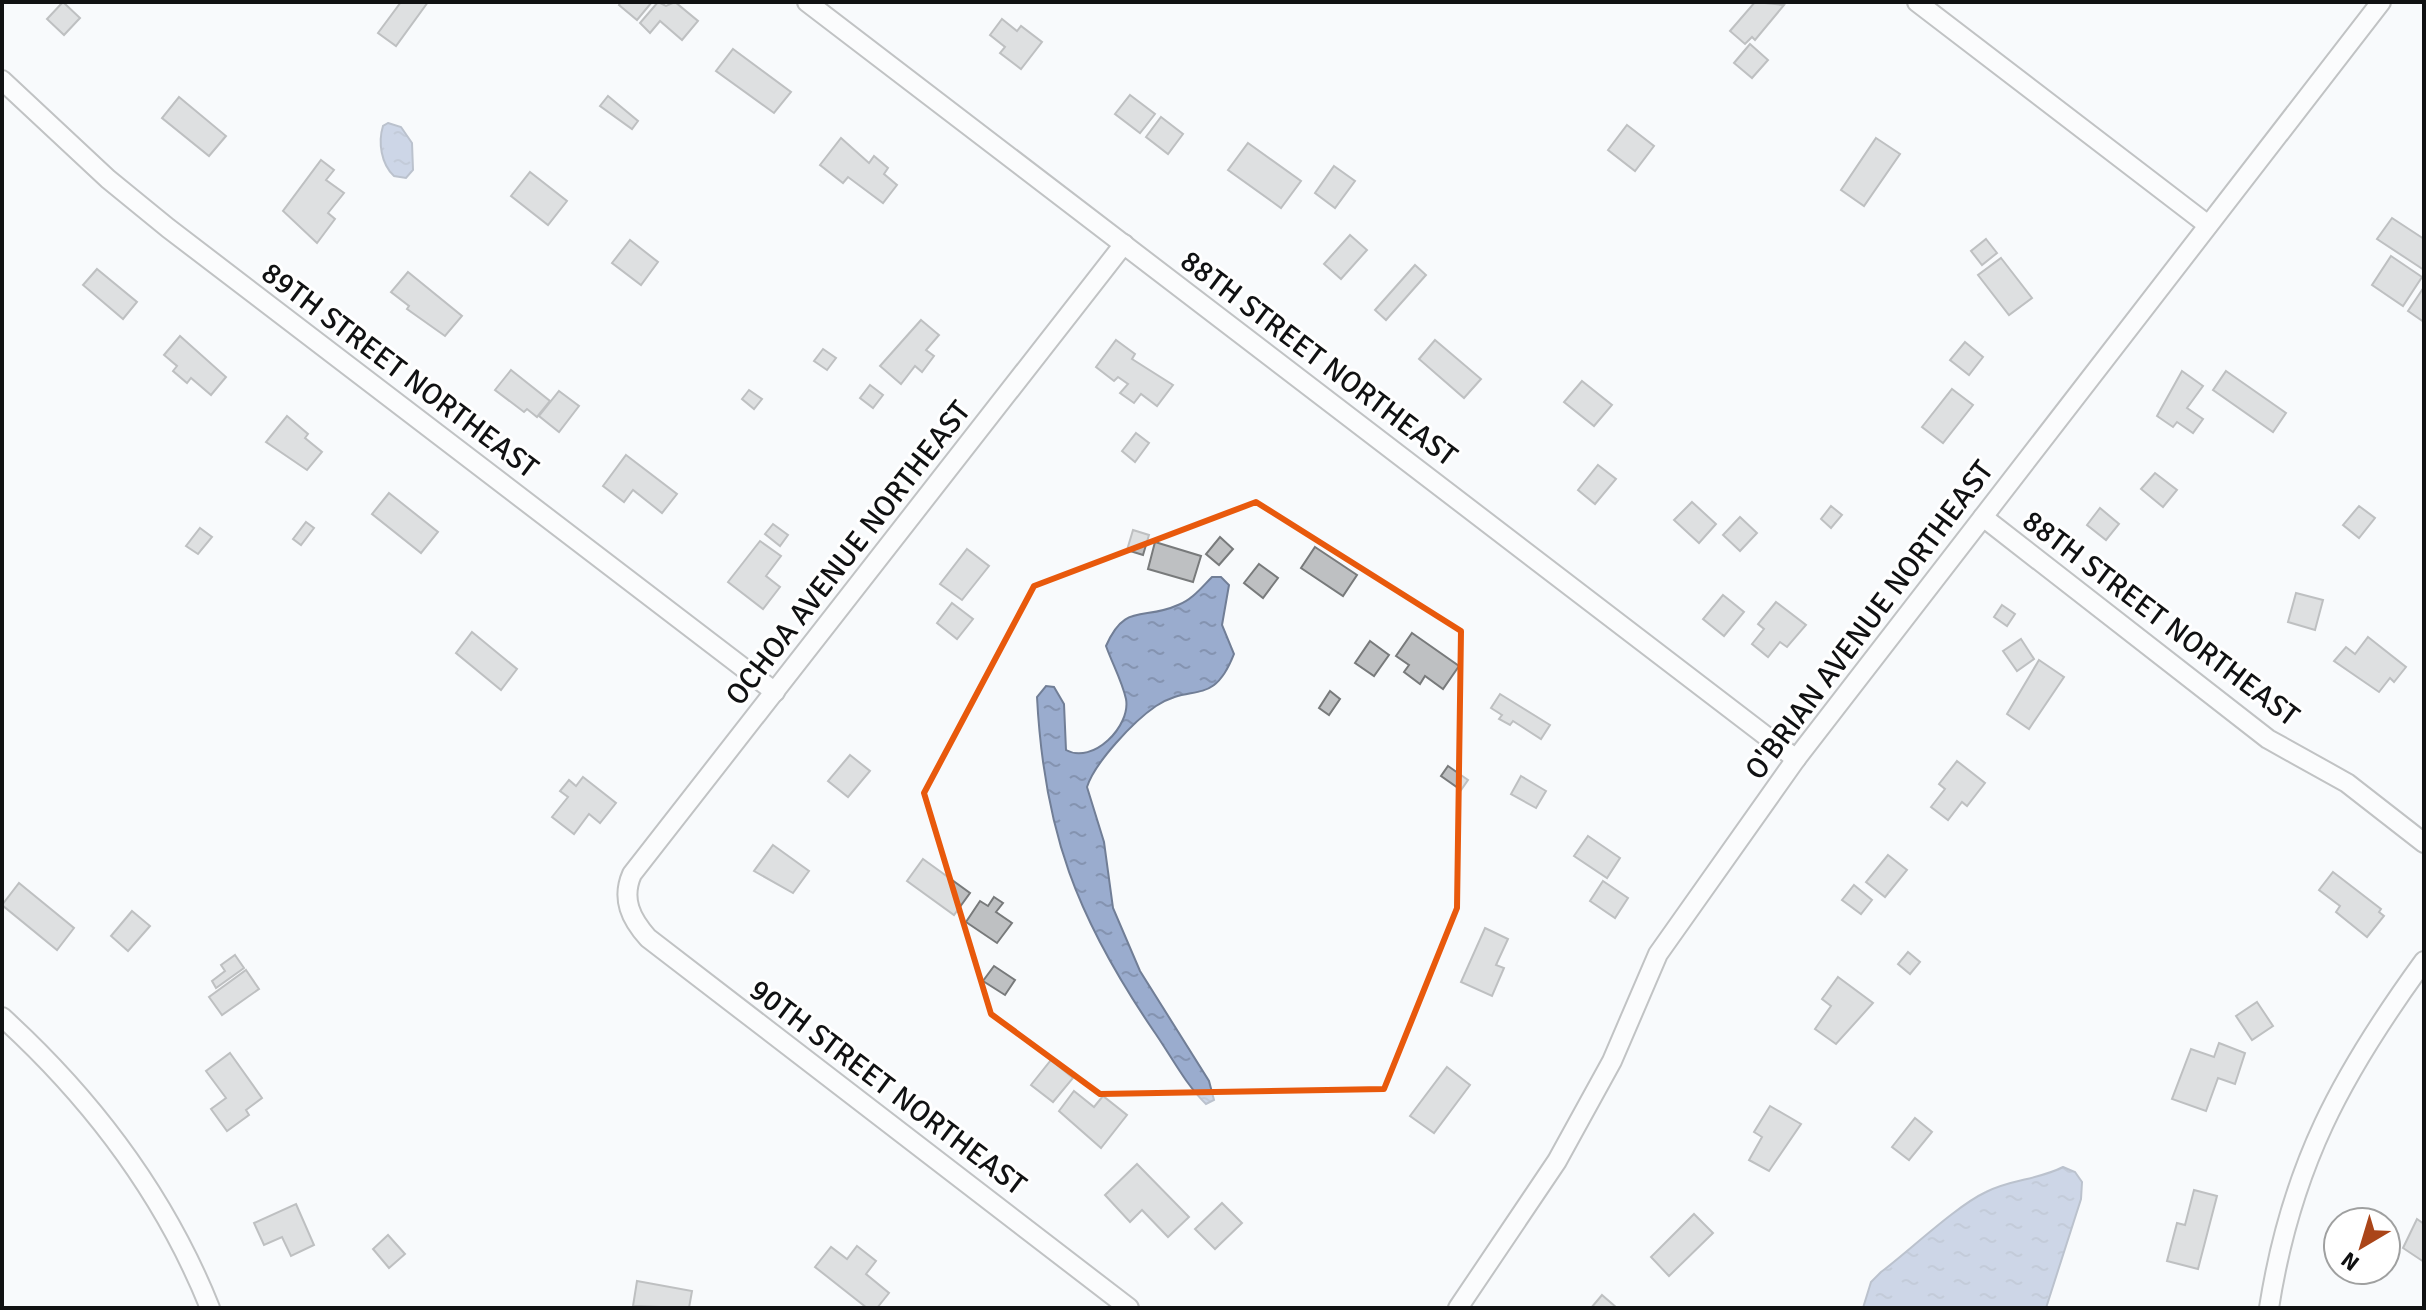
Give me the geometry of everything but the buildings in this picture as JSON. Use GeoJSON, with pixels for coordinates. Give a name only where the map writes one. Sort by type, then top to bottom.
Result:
{"type":"FeatureCollection","features":[{"type":"Feature","properties":{"kind":"street","name":"88TH STREET NORTHEAST"},"geometry":{"type":"LineString","coordinates":[[807,2],[1796,759]]}},
{"type":"Feature","properties":{"kind":"street"},"geometry":{"type":"LineString","coordinates":[[1917,2],[2208,225]]}},
{"type":"Feature","properties":{"kind":"street","name":"O'BRIAN AVENUE NORTHEAST"},"geometry":{"type":"LineString","coordinates":[[1458,1308],[1557,1161],[1612,1061],[1658,954],[1796,759],[2381,2]]}},
{"type":"Feature","properties":{"kind":"street","name":"89TH STREET NORTHEAST"},"geometry":{"type":"LineString","coordinates":[[2,80],[108,179],[168,228],[775,692]]}},
{"type":"Feature","properties":{"kind":"street","name":"OCHOA AVENUE NORTHEAST"},"geometry":{"type":"LineString","coordinates":[[627,900],[626,887],[632,874],[1124,244]]}},
{"type":"Feature","properties":{"kind":"street","name":"88TH STREET NORTHEAST"},"geometry":{"type":"LineString","coordinates":[[1983,517],[2268,739],[2347,783],[2424,843]]}},
{"type":"Feature","properties":{"kind":"street","name":"90TH STREET NORTHEAST"},"geometry":{"type":"LineString","coordinates":[[627,900],[636,924],[648,938],[1129,1308]]}},
{"type":"Feature","properties":{"kind":"street"},"geometry":{"type":"LineString","coordinates":[[2269,1308],[2298,1180],[2320,1129],[2370,1035],[2424,961]]}},
{"type":"Feature","properties":{"kind":"street"},"geometry":{"type":"LineString","coordinates":[[2,1017],[56,1069],[129,1161],[175,1235],[210,1308]]}},
{"type":"Feature","properties":{"kind":"highlighted area"},"geometry":{"type":"Polygon","coordinates":[[[1256,502],[1461,631],[1457,908],[1384,1089],[1100,1094],[991,1014],[924,793],[1034,586],[1256,502]]]}},
{"type":"Feature","properties":{"kind":"water"},"geometry":{"type":"Polygon","coordinates":[[[388,123],[401,127],[412,143],[413,170],[406,178],[394,176],[383,159],[382,132],[383,126],[388,123]]]}},
{"type":"Feature","properties":{"kind":"water"},"geometry":{"type":"Polygon","coordinates":[[[1212,577],[1221,577],[1229,585],[1222,625],[1234,654],[1226,671],[1210,688],[1169,699],[1147,713],[1107,754],[1087,787],[1104,842],[1113,908],[1140,971],[1209,1081],[1214,1100],[1206,1104],[1184,1078],[1126,989],[1085,911],[1069,872],[1047,790],[1037,697],[1046,686],[1054,687],[1064,704],[1066,750],[1077,753],[1098,748],[1116,731],[1126,710],[1124,692],[1106,646],[1113,632],[1128,618],[1183,603],[1212,577]]]}},
{"type":"Feature","properties":{"kind":"water"},"geometry":{"type":"Polygon","coordinates":[[[2063,1167],[2075,1172],[2082,1182],[2081,1199],[2046,1308],[1863,1308],[1871,1282],[1961,1207],[1995,1188],[2063,1167]]]}}]}
